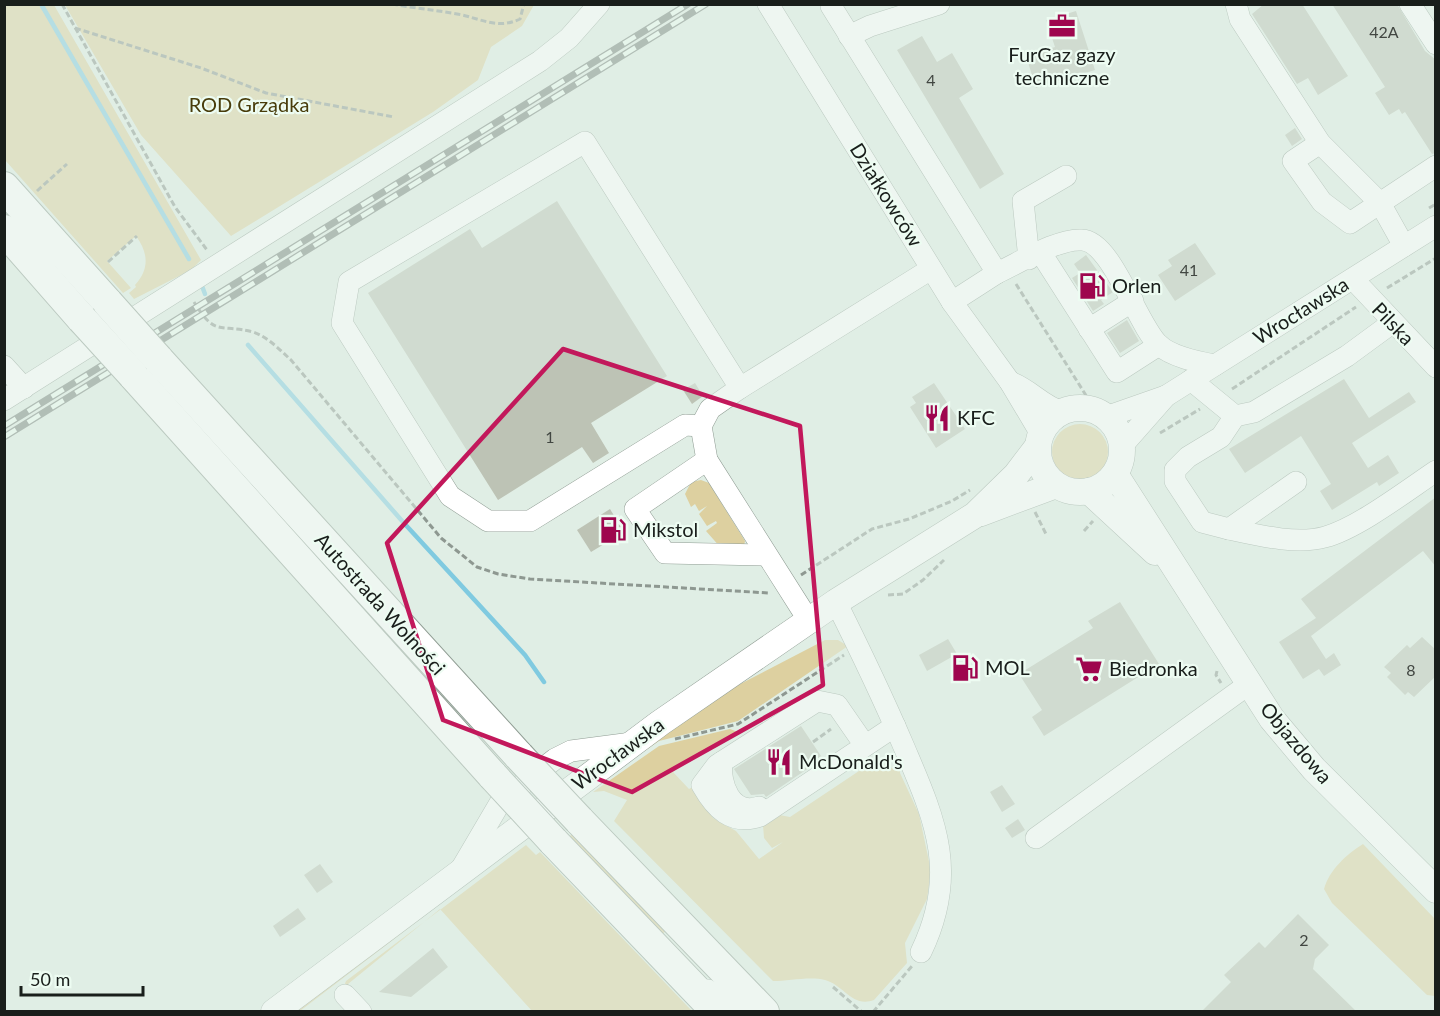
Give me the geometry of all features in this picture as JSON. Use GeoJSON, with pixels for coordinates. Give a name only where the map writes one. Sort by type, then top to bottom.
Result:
{"type":"FeatureCollection","features":[{"type":"Feature","properties":{"kind":"highway","name":"Autostrada Wolności"},"geometry":{"type":"LineString","coordinates":[[4,187],[519,756],[764,1011]]}},
{"type":"Feature","properties":{"kind":"highway","name":"Autostrada Wolności"},"geometry":{"type":"LineString","coordinates":[[4,230],[493,776],[717,1011]]}},
{"type":"Feature","properties":{"kind":"main road"},"geometry":{"type":"LineString","coordinates":[[1072,404],[1101,410],[1117,430],[1122,446],[1121,461],[1115,474],[1108,482],[1089,491],[1067,490],[1056,485],[1042,468],[1039,440],[1047,423],[1072,404]]}},
{"type":"Feature","properties":{"kind":"main road","name":"Wrocławska"},"geometry":{"type":"LineString","coordinates":[[274,1011],[632,743],[836,602],[975,515],[1016,476],[1039,440]]}},
{"type":"Feature","properties":{"kind":"main road","name":"Objazdowa"},"geometry":{"type":"LineString","coordinates":[[1115,474],[1272,719],[1314,769],[1436,890]]}},
{"type":"Feature","properties":{"kind":"main road","name":"Wrocławska"},"geometry":{"type":"LineString","coordinates":[[975,515],[1056,485]]}},
{"type":"Feature","properties":{"kind":"main road","name":"Objazdowa"},"geometry":{"type":"LineString","coordinates":[[1089,491],[1182,577]]}},
{"type":"Feature","properties":{"kind":"street"},"geometry":{"type":"LineString","coordinates":[[4,400],[540,61],[569,38],[599,4]]}},
{"type":"Feature","properties":{"kind":"street","name":"Działkowców"},"geometry":{"type":"LineString","coordinates":[[768,4],[952,302],[990,357],[1011,382],[1039,440]]}},
{"type":"Feature","properties":{"kind":"street"},"geometry":{"type":"LineString","coordinates":[[849,36],[870,26],[939,4]]}},
{"type":"Feature","properties":{"kind":"street"},"geometry":{"type":"LineString","coordinates":[[1236,4],[1240,19],[1320,143],[1380,204],[1404,246]]}},
{"type":"Feature","properties":{"kind":"street"},"geometry":{"type":"LineString","coordinates":[[1410,4],[1436,44]]}},
{"type":"Feature","properties":{"kind":"street"},"geometry":{"type":"LineString","coordinates":[[831,6],[997,273]]}},
{"type":"Feature","properties":{"kind":"street"},"geometry":{"type":"LineString","coordinates":[[701,426],[686,425],[530,521],[488,521],[450,496],[342,323],[349,282],[585,142],[740,388]]}},
{"type":"Feature","properties":{"kind":"street"},"geometry":{"type":"LineString","coordinates":[[1320,143],[1293,161],[1322,202],[1350,223],[1436,166]]}},
{"type":"Feature","properties":{"kind":"street"},"geometry":{"type":"LineString","coordinates":[[1066,176],[1023,201],[1035,256],[1089,329],[1117,372],[1159,345]]}},
{"type":"Feature","properties":{"kind":"street","name":"Wrocławska"},"geometry":{"type":"LineString","coordinates":[[1122,446],[1166,396],[1436,226]]}},
{"type":"Feature","properties":{"kind":"street"},"geometry":{"type":"LineString","coordinates":[[952,302],[997,273],[1066,241],[1084,239],[1103,252],[1159,345],[1187,358],[1215,365]]}},
{"type":"Feature","properties":{"kind":"street"},"geometry":{"type":"LineString","coordinates":[[809,621],[765,555],[707,460],[701,426],[710,410],[740,388],[932,269]]}},
{"type":"Feature","properties":{"kind":"street","name":"Pilska"},"geometry":{"type":"LineString","coordinates":[[1353,279],[1369,299],[1436,367]]}},
{"type":"Feature","properties":{"kind":"street"},"geometry":{"type":"LineString","coordinates":[[1089,329],[1132,301]]}},
{"type":"Feature","properties":{"kind":"street"},"geometry":{"type":"LineString","coordinates":[[1392,323],[1347,356],[1254,412],[1235,416],[1221,438],[1188,457],[1175,470],[1175,481],[1202,522],[1275,538],[1323,538],[1345,529],[1436,471]]}},
{"type":"Feature","properties":{"kind":"street"},"geometry":{"type":"LineString","coordinates":[[4,366],[24,388]]}},
{"type":"Feature","properties":{"kind":"street"},"geometry":{"type":"LineString","coordinates":[[1191,380],[1235,416]]}},
{"type":"Feature","properties":{"kind":"street","name":"Działkowców"},"geometry":{"type":"LineString","coordinates":[[1011,382],[1029,390],[1048,407],[1072,404]]}},
{"type":"Feature","properties":{"kind":"street","name":"Wrocławska"},"geometry":{"type":"LineString","coordinates":[[1101,410],[1166,396]]}},
{"type":"Feature","properties":{"kind":"street"},"geometry":{"type":"LineString","coordinates":[[707,460],[634,508],[665,553],[765,555]]}},
{"type":"Feature","properties":{"kind":"street"},"geometry":{"type":"LineString","coordinates":[[1229,529],[1296,482]]}},
{"type":"Feature","properties":{"kind":"street"},"geometry":{"type":"LineString","coordinates":[[836,602],[895,726],[930,813],[940,852],[938,902],[921,952]]}},
{"type":"Feature","properties":{"kind":"street"},"geometry":{"type":"LineString","coordinates":[[1036,838],[1249,684]]}},
{"type":"Feature","properties":{"kind":"street"},"geometry":{"type":"LineString","coordinates":[[864,744],[837,705],[817,701],[722,762],[706,777],[702,785],[720,812],[745,819],[760,816],[864,744],[895,726]]}},
{"type":"Feature","properties":{"kind":"street"},"geometry":{"type":"LineString","coordinates":[[679,924],[746,1011]]}},
{"type":"Feature","properties":{"kind":"street"},"geometry":{"type":"LineString","coordinates":[[651,944],[736,1011]]}},
{"type":"Feature","properties":{"kind":"street"},"geometry":{"type":"LineString","coordinates":[[345,995],[361,1011]]}},
{"type":"Feature","properties":{"kind":"path"},"geometry":{"type":"LineString","coordinates":[[62,4],[175,207],[217,265]]}},
{"type":"Feature","properties":{"kind":"path"},"geometry":{"type":"LineString","coordinates":[[392,4],[460,15],[485,24],[513,22],[522,15],[524,4]]}},
{"type":"Feature","properties":{"kind":"path"},"geometry":{"type":"LineString","coordinates":[[75,28],[201,68],[266,93],[394,117]]}},
{"type":"Feature","properties":{"kind":"path"},"geometry":{"type":"LineString","coordinates":[[36,192],[67,164]]}},
{"type":"Feature","properties":{"kind":"path"},"geometry":{"type":"LineString","coordinates":[[108,262],[137,236]]}},
{"type":"Feature","properties":{"kind":"path"},"geometry":{"type":"LineString","coordinates":[[1143,420],[1153,437],[1216,400],[1369,299],[1436,258]]}},
{"type":"Feature","properties":{"kind":"path"},"geometry":{"type":"LineString","coordinates":[[184,286],[206,322]]}},
{"type":"Feature","properties":{"kind":"path"},"geometry":{"type":"LineString","coordinates":[[1072,404],[1087,397],[1101,410]]}},
{"type":"Feature","properties":{"kind":"path"},"geometry":{"type":"LineString","coordinates":[[785,585],[872,529],[909,519],[952,501],[971,489]]}},
{"type":"Feature","properties":{"kind":"path"},"geometry":{"type":"LineString","coordinates":[[1028,497],[1046,534]]}},
{"type":"Feature","properties":{"kind":"path"},"geometry":{"type":"LineString","coordinates":[[881,599],[889,594],[903,594],[923,580],[950,552]]}},
{"type":"Feature","properties":{"kind":"path"},"geometry":{"type":"LineString","coordinates":[[843,656],[848,666]]}},
{"type":"Feature","properties":{"kind":"path"},"geometry":{"type":"LineString","coordinates":[[813,742],[837,725]]}},
{"type":"Feature","properties":{"kind":"path"},"geometry":{"type":"LineString","coordinates":[[873,1011],[921,952]]}},
{"type":"Feature","properties":{"kind":"path"},"geometry":{"type":"LineString","coordinates":[[833,987],[862,1011]]}},
{"type":"Feature","properties":{"kind":"highlighted area"},"geometry":{"type":"Polygon","coordinates":[[[563,349],[800,426],[823,685],[632,792],[443,720],[387,543],[563,349]]]}},
{"type":"Feature","properties":{"kind":"green space"},"geometry":{"type":"Polygon","coordinates":[[[4,5],[54,5],[201,260],[191,270],[134,299],[129,293],[136,287],[146,260],[143,248],[136,236],[107,261],[131,288],[123,293],[5,160],[4,5]]]}},
{"type":"Feature","properties":{"kind":"green space","name":"ROD Grządka"},"geometry":{"type":"Polygon","coordinates":[[[65,5],[534,5],[522,26],[491,47],[478,80],[433,112],[231,236],[141,135],[65,5]]]}},
{"type":"Feature","properties":{"kind":"green space"},"geometry":{"type":"Polygon","coordinates":[[[1074,424],[1086,424],[1096,428],[1104,436],[1108,452],[1104,468],[1096,476],[1086,480],[1074,480],[1064,476],[1056,468],[1052,458],[1052,446],[1056,436],[1064,428],[1074,424]]]}},
{"type":"Feature","properties":{"kind":"green space"},"geometry":{"type":"Polygon","coordinates":[[[701,480],[709,483],[745,541],[744,546],[721,548],[706,531],[717,523],[716,521],[707,526],[699,514],[707,506],[699,511],[695,504],[691,507],[685,494],[691,482],[701,480]]]}},
{"type":"Feature","properties":{"kind":"green space"},"geometry":{"type":"Polygon","coordinates":[[[825,640],[838,640],[848,646],[738,721],[659,741],[584,793],[719,695],[825,640]]]}},
{"type":"Feature","properties":{"kind":"green space"},"geometry":{"type":"Polygon","coordinates":[[[730,729],[738,732],[720,744],[713,745],[673,772],[689,789],[694,786],[713,818],[736,831],[759,859],[783,842],[772,848],[764,838],[763,825],[774,814],[790,817],[874,761],[892,768],[900,763],[900,773],[919,814],[931,871],[927,899],[905,943],[907,963],[874,1000],[866,1002],[854,999],[825,980],[773,981],[614,821],[627,800],[604,791],[593,792],[659,746],[730,729]]]}},
{"type":"Feature","properties":{"kind":"green space"},"geometry":{"type":"Polygon","coordinates":[[[576,830],[669,928],[658,938],[565,841],[576,830]]]}},
{"type":"Feature","properties":{"kind":"green space"},"geometry":{"type":"Polygon","coordinates":[[[1363,844],[1435,919],[1435,996],[1427,995],[1332,903],[1324,889],[1339,863],[1363,844]]]}},
{"type":"Feature","properties":{"kind":"green space"},"geometry":{"type":"Polygon","coordinates":[[[526,845],[536,855],[540,852],[692,1011],[532,1011],[441,910],[526,845]]]}},
{"type":"Feature","properties":{"kind":"green space"},"geometry":{"type":"Polygon","coordinates":[[[470,881],[300,1011],[295,1012],[470,881]]]}},
{"type":"Feature","properties":{"kind":"green space"},"geometry":{"type":"Polygon","coordinates":[[[424,922],[348,984],[358,997],[344,986],[346,981],[424,922]]]}},
{"type":"Feature","properties":{"kind":"building"},"geometry":{"type":"Polygon","coordinates":[[[1264,4],[1302,4],[1348,76],[1318,95],[1308,78],[1297,84],[1252,14],[1264,4]]]}},
{"type":"Feature","properties":{"kind":"building"},"geometry":{"type":"Polygon","coordinates":[[[1332,4],[1397,4],[1425,51],[1436,60],[1436,153],[1432,154],[1405,112],[1402,114],[1399,109],[1389,115],[1375,93],[1385,87],[1332,4]]]}},
{"type":"Feature","properties":{"kind":"building"},"geometry":{"type":"Polygon","coordinates":[[[1076,11],[1095,70],[1036,88],[1026,56],[1055,47],[1046,20],[1076,11]]]}},
{"type":"Feature","properties":{"kind":"building"},"geometry":{"type":"Polygon","coordinates":[[[922,36],[937,62],[952,53],[973,89],[959,98],[1004,174],[980,189],[897,50],[922,36]]]}},
{"type":"Feature","properties":{"kind":"building"},"geometry":{"type":"Polygon","coordinates":[[[1295,128],[1302,139],[1292,146],[1285,135],[1295,128]]]}},
{"type":"Feature","properties":{"kind":"building"},"geometry":{"type":"Polygon","coordinates":[[[557,201],[667,376],[591,423],[609,453],[593,463],[582,447],[498,500],[368,293],[470,229],[482,248],[557,201]]]}},
{"type":"Feature","properties":{"kind":"building"},"geometry":{"type":"Polygon","coordinates":[[[1195,243],[1216,274],[1175,301],[1158,275],[1172,266],[1168,260],[1195,243]]]}},
{"type":"Feature","properties":{"kind":"building","name":"Orlen"},"geometry":{"type":"Polygon","coordinates":[[[1086,255],[1113,292],[1101,300],[1104,304],[1093,311],[1072,278],[1080,273],[1074,264],[1086,255]]]}},
{"type":"Feature","properties":{"kind":"building"},"geometry":{"type":"Polygon","coordinates":[[[1127,320],[1139,341],[1120,353],[1107,333],[1127,320]]]}},
{"type":"Feature","properties":{"kind":"building"},"geometry":{"type":"Polygon","coordinates":[[[1344,379],[1369,418],[1409,392],[1416,402],[1352,443],[1368,468],[1388,455],[1399,473],[1379,486],[1377,482],[1332,510],[1320,491],[1331,484],[1301,436],[1245,473],[1229,449],[1344,379]]]}},
{"type":"Feature","properties":{"kind":"building"},"geometry":{"type":"Polygon","coordinates":[[[695,383],[703,396],[692,404],[683,390],[695,383]]]}},
{"type":"Feature","properties":{"kind":"building","name":"KFC"},"geometry":{"type":"Polygon","coordinates":[[[934,383],[965,429],[936,448],[910,407],[916,403],[912,397],[934,383]]]}},
{"type":"Feature","properties":{"kind":"building"},"geometry":{"type":"Polygon","coordinates":[[[1436,497],[1436,567],[1423,551],[1311,636],[1326,659],[1334,653],[1341,665],[1324,676],[1319,669],[1303,679],[1279,642],[1316,618],[1301,599],[1436,497]]]}},
{"type":"Feature","properties":{"kind":"building"},"geometry":{"type":"Polygon","coordinates":[[[610,509],[624,532],[591,552],[577,530],[610,509]]]}},
{"type":"Feature","properties":{"kind":"building","name":"Biedronka"},"geometry":{"type":"Polygon","coordinates":[[[1120,602],[1159,664],[1044,736],[1032,717],[1042,710],[1019,674],[1093,628],[1088,621],[1120,602]]]}},
{"type":"Feature","properties":{"kind":"building"},"geometry":{"type":"Polygon","coordinates":[[[1422,637],[1436,650],[1436,676],[1414,697],[1408,692],[1405,695],[1387,677],[1391,673],[1384,667],[1407,645],[1410,648],[1422,637]]]}},
{"type":"Feature","properties":{"kind":"building"},"geometry":{"type":"Polygon","coordinates":[[[948,639],[957,654],[927,671],[919,655],[948,639]]]}},
{"type":"Feature","properties":{"kind":"building","name":"McDonald's"},"geometry":{"type":"Polygon","coordinates":[[[801,726],[821,756],[814,761],[816,763],[766,797],[764,794],[751,795],[734,769],[801,726]]]}},
{"type":"Feature","properties":{"kind":"building"},"geometry":{"type":"Polygon","coordinates":[[[1002,785],[1015,804],[1002,812],[990,792],[1002,785]]]}},
{"type":"Feature","properties":{"kind":"building"},"geometry":{"type":"Polygon","coordinates":[[[1018,819],[1025,830],[1012,838],[1005,828],[1018,819]]]}},
{"type":"Feature","properties":{"kind":"building"},"geometry":{"type":"Polygon","coordinates":[[[320,864],[333,882],[317,893],[304,875],[320,864]]]}},
{"type":"Feature","properties":{"kind":"building"},"geometry":{"type":"Polygon","coordinates":[[[298,908],[306,919],[280,937],[273,926],[298,908]]]}},
{"type":"Feature","properties":{"kind":"building"},"geometry":{"type":"Polygon","coordinates":[[[1298,914],[1329,945],[1315,959],[1313,969],[1356,1011],[1202,1011],[1231,982],[1224,975],[1259,942],[1265,948],[1298,914]]]}},
{"type":"Feature","properties":{"kind":"building"},"geometry":{"type":"Polygon","coordinates":[[[433,948],[448,967],[411,997],[379,992],[433,948]]]}},
{"type":"Feature","properties":{"kind":"waterway"},"geometry":{"type":"LineString","coordinates":[[41,4],[189,259]]}},
{"type":"Feature","properties":{"kind":"waterway"},"geometry":{"type":"LineString","coordinates":[[202,286],[205,294]]}},
{"type":"Feature","properties":{"kind":"waterway"},"geometry":{"type":"LineString","coordinates":[[248,345],[403,522],[525,655],[544,682]]}},
{"type":"Feature","properties":{"kind":"railway"},"geometry":{"type":"LineString","coordinates":[[4,426],[688,4]]}},
{"type":"Feature","properties":{"kind":"railway"},"geometry":{"type":"LineString","coordinates":[[4,437],[706,4]]}},
{"type":"Feature","properties":{"kind":"place","name":"FurGaz gazy techniczne"},"geometry":{"type":"Point","coordinates":[1062,26]}},
{"type":"Feature","properties":{"kind":"place","name":"Orlen"},"geometry":{"type":"Point","coordinates":[1092,286]}},
{"type":"Feature","properties":{"kind":"place","name":"KFC"},"geometry":{"type":"Point","coordinates":[937,418]}},
{"type":"Feature","properties":{"kind":"place","name":"Mikstol"},"geometry":{"type":"Point","coordinates":[613,530]}},
{"type":"Feature","properties":{"kind":"place","name":"MOL"},"geometry":{"type":"Point","coordinates":[965,668]}},
{"type":"Feature","properties":{"kind":"place","name":"Biedronka"},"geometry":{"type":"Point","coordinates":[1089,669]}},
{"type":"Feature","properties":{"kind":"place","name":"McDonald's"},"geometry":{"type":"Point","coordinates":[779,762]}}]}
